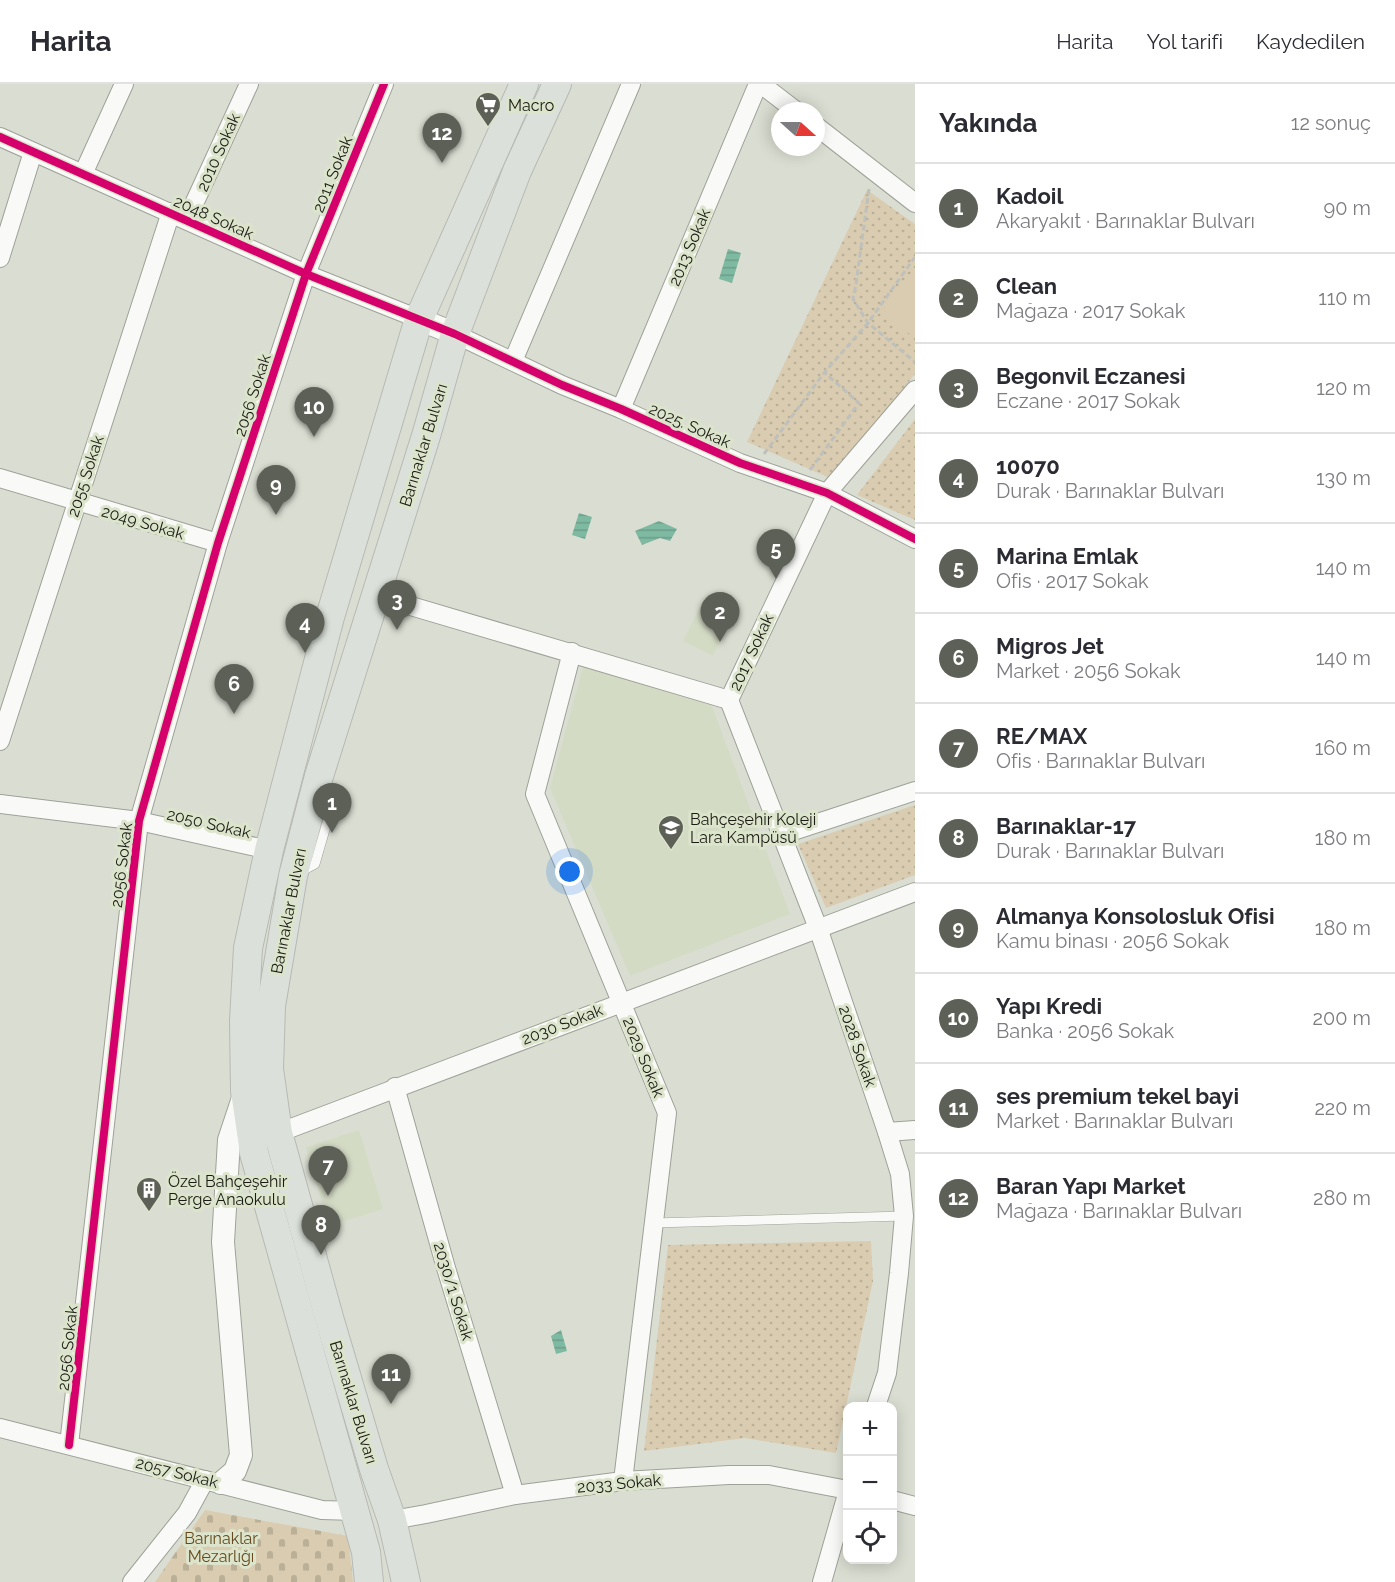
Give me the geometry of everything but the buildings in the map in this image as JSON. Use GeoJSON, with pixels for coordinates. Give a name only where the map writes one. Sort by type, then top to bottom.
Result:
{"type":"FeatureCollection","features":[{"type":"Feature","properties":{"kind":"main road","name":"Barınaklar Bulvarı"},"geometry":{"type":"LineString","coordinates":[[369,1582],[366,1552],[355,1511],[258,1170],[245,1091],[244,1022],[248,948],[268,850],[330,618],[419,319],[524,84]]}},
{"type":"Feature","properties":{"kind":"main road","name":"Barınaklar Bulvarı"},"geometry":{"type":"LineString","coordinates":[[406,1582],[392,1520],[374,1469],[330,1321],[278,1132],[268,1069],[271,1006],[293,876],[319,776],[377,596],[455,334],[517,171],[557,84]]}},
{"type":"Feature","properties":{"kind":"street"},"geometry":{"type":"LineString","coordinates":[[83,174],[123,84]]}},
{"type":"Feature","properties":{"kind":"street","name":"2010 Sokak"},"geometry":{"type":"LineString","coordinates":[[179,216],[249,84]]}},
{"type":"Feature","properties":{"kind":"street","name":"2011 Sokak"},"geometry":{"type":"LineString","coordinates":[[306,274],[384,84]]}},
{"type":"Feature","properties":{"kind":"street"},"geometry":{"type":"LineString","coordinates":[[513,362],[631,84]]}},
{"type":"Feature","properties":{"kind":"street"},"geometry":{"type":"LineString","coordinates":[[759,84],[784,102]]}},
{"type":"Feature","properties":{"kind":"street","name":"2013 Sokak"},"geometry":{"type":"LineString","coordinates":[[621,409],[759,84]]}},
{"type":"Feature","properties":{"kind":"street"},"geometry":{"type":"LineString","coordinates":[[825,133],[915,203]]}},
{"type":"Feature","properties":{"kind":"street","name":"2048 Sokak"},"geometry":{"type":"LineString","coordinates":[[0,137],[306,274],[419,319]]}},
{"type":"Feature","properties":{"kind":"street"},"geometry":{"type":"LineString","coordinates":[[0,258],[33,152]]}},
{"type":"Feature","properties":{"kind":"street","name":"2055 Sokak"},"geometry":{"type":"LineString","coordinates":[[0,741],[76,502],[179,216]]}},
{"type":"Feature","properties":{"kind":"street","name":"2056 Sokak"},"geometry":{"type":"LineString","coordinates":[[69,1445],[139,821],[218,543],[306,274]]}},
{"type":"Feature","properties":{"kind":"street"},"geometry":{"type":"LineString","coordinates":[[419,319],[455,334]]}},
{"type":"Feature","properties":{"kind":"street","name":"2025. Sokak"},"geometry":{"type":"LineString","coordinates":[[455,334],[562,385],[754,468],[827,493],[915,539]]}},
{"type":"Feature","properties":{"kind":"street","name":"2017 Sokak"},"geometry":{"type":"LineString","coordinates":[[377,596],[729,699],[827,493],[915,390]]}},
{"type":"Feature","properties":{"kind":"street","name":"2049 Sokak"},"geometry":{"type":"LineString","coordinates":[[0,478],[218,543]]}},
{"type":"Feature","properties":{"kind":"street","name":"2029 Sokak"},"geometry":{"type":"LineString","coordinates":[[572,652],[535,794],[667,1113],[623,1481]]}},
{"type":"Feature","properties":{"kind":"street","name":"2028 Sokak"},"geometry":{"type":"LineString","coordinates":[[729,699],[818,928],[887,1131],[900,1174],[909,1216],[887,1373],[878,1402]]}},
{"type":"Feature","properties":{"kind":"street"},"geometry":{"type":"LineString","coordinates":[[781,835],[915,791]]}},
{"type":"Feature","properties":{"kind":"street","name":"2050 Sokak"},"geometry":{"type":"LineString","coordinates":[[0,804],[139,821],[268,850]]}},
{"type":"Feature","properties":{"kind":"street","name":"2030 Sokak"},"geometry":{"type":"LineString","coordinates":[[278,1132],[915,892]]}},
{"type":"Feature","properties":{"kind":"street","name":"2030/1 Sokak"},"geometry":{"type":"LineString","coordinates":[[395,1087],[446,1268],[516,1494]]}},
{"type":"Feature","properties":{"kind":"street"},"geometry":{"type":"LineString","coordinates":[[132,1582],[213,1482],[235,1471],[242,1455],[224,1242],[229,1140],[245,1091]]}},
{"type":"Feature","properties":{"kind":"street"},"geometry":{"type":"LineString","coordinates":[[887,1131],[915,1130]]}},
{"type":"Feature","properties":{"kind":"street","name":"2057 Sokak"},"geometry":{"type":"LineString","coordinates":[[0,1430],[69,1445],[322,1510],[355,1511]]}},
{"type":"Feature","properties":{"kind":"street","name":"2033 Sokak"},"geometry":{"type":"LineString","coordinates":[[392,1520],[426,1515],[516,1494],[623,1481],[769,1475],[843,1489]]}},
{"type":"Feature","properties":{"kind":"street"},"geometry":{"type":"LineString","coordinates":[[897,1501],[915,1506]]}},
{"type":"Feature","properties":{"kind":"street"},"geometry":{"type":"LineString","coordinates":[[822,1582],[843,1508]]}},
{"type":"Feature","properties":{"kind":"street"},"geometry":{"type":"LineString","coordinates":[[355,1511],[392,1520]]}},
{"type":"Feature","properties":{"kind":"lane"},"geometry":{"type":"LineString","coordinates":[[653,1223],[909,1216]]}},
{"type":"Feature","properties":{"kind":"path"},"geometry":{"type":"LineString","coordinates":[[872,169],[853,299],[868,323],[915,362]]}},
{"type":"Feature","properties":{"kind":"path"},"geometry":{"type":"LineString","coordinates":[[754,468],[824,373],[868,323],[915,257]]}},
{"type":"Feature","properties":{"kind":"path"},"geometry":{"type":"LineString","coordinates":[[800,484],[859,403],[824,373]]}},
{"type":"Feature","properties":{"kind":"shaded area"},"geometry":{"type":"Polygon","coordinates":[[[728,249],[741,253],[732,283],[719,279],[728,249]]]}},
{"type":"Feature","properties":{"kind":"shaded area"},"geometry":{"type":"Polygon","coordinates":[[[579,513],[592,517],[585,539],[572,535],[579,513]]]}},
{"type":"Feature","properties":{"kind":"shaded area"},"geometry":{"type":"Polygon","coordinates":[[[659,521],[677,529],[670,541],[660,538],[642,545],[635,531],[659,521]]]}},
{"type":"Feature","properties":{"kind":"shaded area"},"geometry":{"type":"Polygon","coordinates":[[[706,595],[736,610],[713,656],[683,641],[706,595]]]}},
{"type":"Feature","properties":{"kind":"shaded area","name":"Bahçeşehir Koleji Lara Kampüsü"},"geometry":{"type":"Polygon","coordinates":[[[584,663],[710,701],[790,914],[630,976],[550,788],[584,663]]]}},
{"type":"Feature","properties":{"kind":"shaded area"},"geometry":{"type":"Polygon","coordinates":[[[359,1130],[383,1209],[329,1226],[306,1147],[359,1130]]]}},
{"type":"Feature","properties":{"kind":"shaded area"},"geometry":{"type":"Polygon","coordinates":[[[561,1330],[567,1351],[556,1354],[551,1336],[561,1330]]]}},
{"type":"Feature","properties":{"kind":"green space"},"geometry":{"type":"Polygon","coordinates":[[[867,190],[915,224],[915,374],[830,478],[747,442],[867,190]]]}},
{"type":"Feature","properties":{"kind":"green space"},"geometry":{"type":"Polygon","coordinates":[[[915,269],[915,338],[881,312],[915,269]]]}},
{"type":"Feature","properties":{"kind":"green space"},"geometry":{"type":"Polygon","coordinates":[[[915,419],[915,520],[857,495],[915,419]]]}},
{"type":"Feature","properties":{"kind":"green space"},"geometry":{"type":"Polygon","coordinates":[[[915,805],[915,875],[826,908],[798,844],[915,805]]]}},
{"type":"Feature","properties":{"kind":"green space"},"geometry":{"type":"Polygon","coordinates":[[[871,1241],[873,1281],[847,1402],[843,1402],[843,1420],[836,1453],[745,1438],[644,1451],[668,1245],[871,1241]]]}},
{"type":"Feature","properties":{"kind":"green space","name":"Barınaklar Mezarlığı"},"geometry":{"type":"Polygon","coordinates":[[[205,1510],[348,1536],[353,1582],[155,1582],[205,1510]]]}},
{"type":"Feature","properties":{"kind":"cycle path"},"geometry":{"type":"LineString","coordinates":[[69,1445],[139,821],[218,543],[306,274],[384,84]]}},
{"type":"Feature","properties":{"kind":"cycle path"},"geometry":{"type":"LineString","coordinates":[[0,137],[306,274],[455,334],[562,385],[740,463],[827,493],[915,539]]}},
{"type":"Feature","properties":{"kind":"place","name":"Macro"},"geometry":{"type":"Point","coordinates":[488,128]}},
{"type":"Feature","properties":{"kind":"place","name":"Baran Yapı Market"},"geometry":{"type":"Point","coordinates":[442,163]}},
{"type":"Feature","properties":{"kind":"place","name":"Yapı Kredi"},"geometry":{"type":"Point","coordinates":[314,437]}},
{"type":"Feature","properties":{"kind":"place","name":"Almanya Konsolosluk Ofisi"},"geometry":{"type":"Point","coordinates":[276,515]}},
{"type":"Feature","properties":{"kind":"place","name":"Marina Emlak"},"geometry":{"type":"Point","coordinates":[776,579]}},
{"type":"Feature","properties":{"kind":"place","name":"Begonvil Eczanesi"},"geometry":{"type":"Point","coordinates":[397,630]}},
{"type":"Feature","properties":{"kind":"place","name":"Clean"},"geometry":{"type":"Point","coordinates":[720,642]}},
{"type":"Feature","properties":{"kind":"place","name":"10070"},"geometry":{"type":"Point","coordinates":[305,653]}},
{"type":"Feature","properties":{"kind":"place","name":"Migros Jet"},"geometry":{"type":"Point","coordinates":[234,714]}},
{"type":"Feature","properties":{"kind":"place","name":"Kadoil"},"geometry":{"type":"Point","coordinates":[332,833]}},
{"type":"Feature","properties":{"kind":"place","name":"Bahçeşehir Koleji Lara Kampüsü"},"geometry":{"type":"Point","coordinates":[671,851]}},
{"type":"Feature","properties":{"kind":"place","name":"RE/MAX"},"geometry":{"type":"Point","coordinates":[328,1196]}},
{"type":"Feature","properties":{"kind":"place","name":"Özel Bahçeşehir Perge Anaokulu"},"geometry":{"type":"Point","coordinates":[149,1213]}},
{"type":"Feature","properties":{"kind":"place","name":"Barınaklar-17"},"geometry":{"type":"Point","coordinates":[321,1255]}},
{"type":"Feature","properties":{"kind":"place","name":"ses premium tekel bayi"},"geometry":{"type":"Point","coordinates":[391,1404]}}]}
